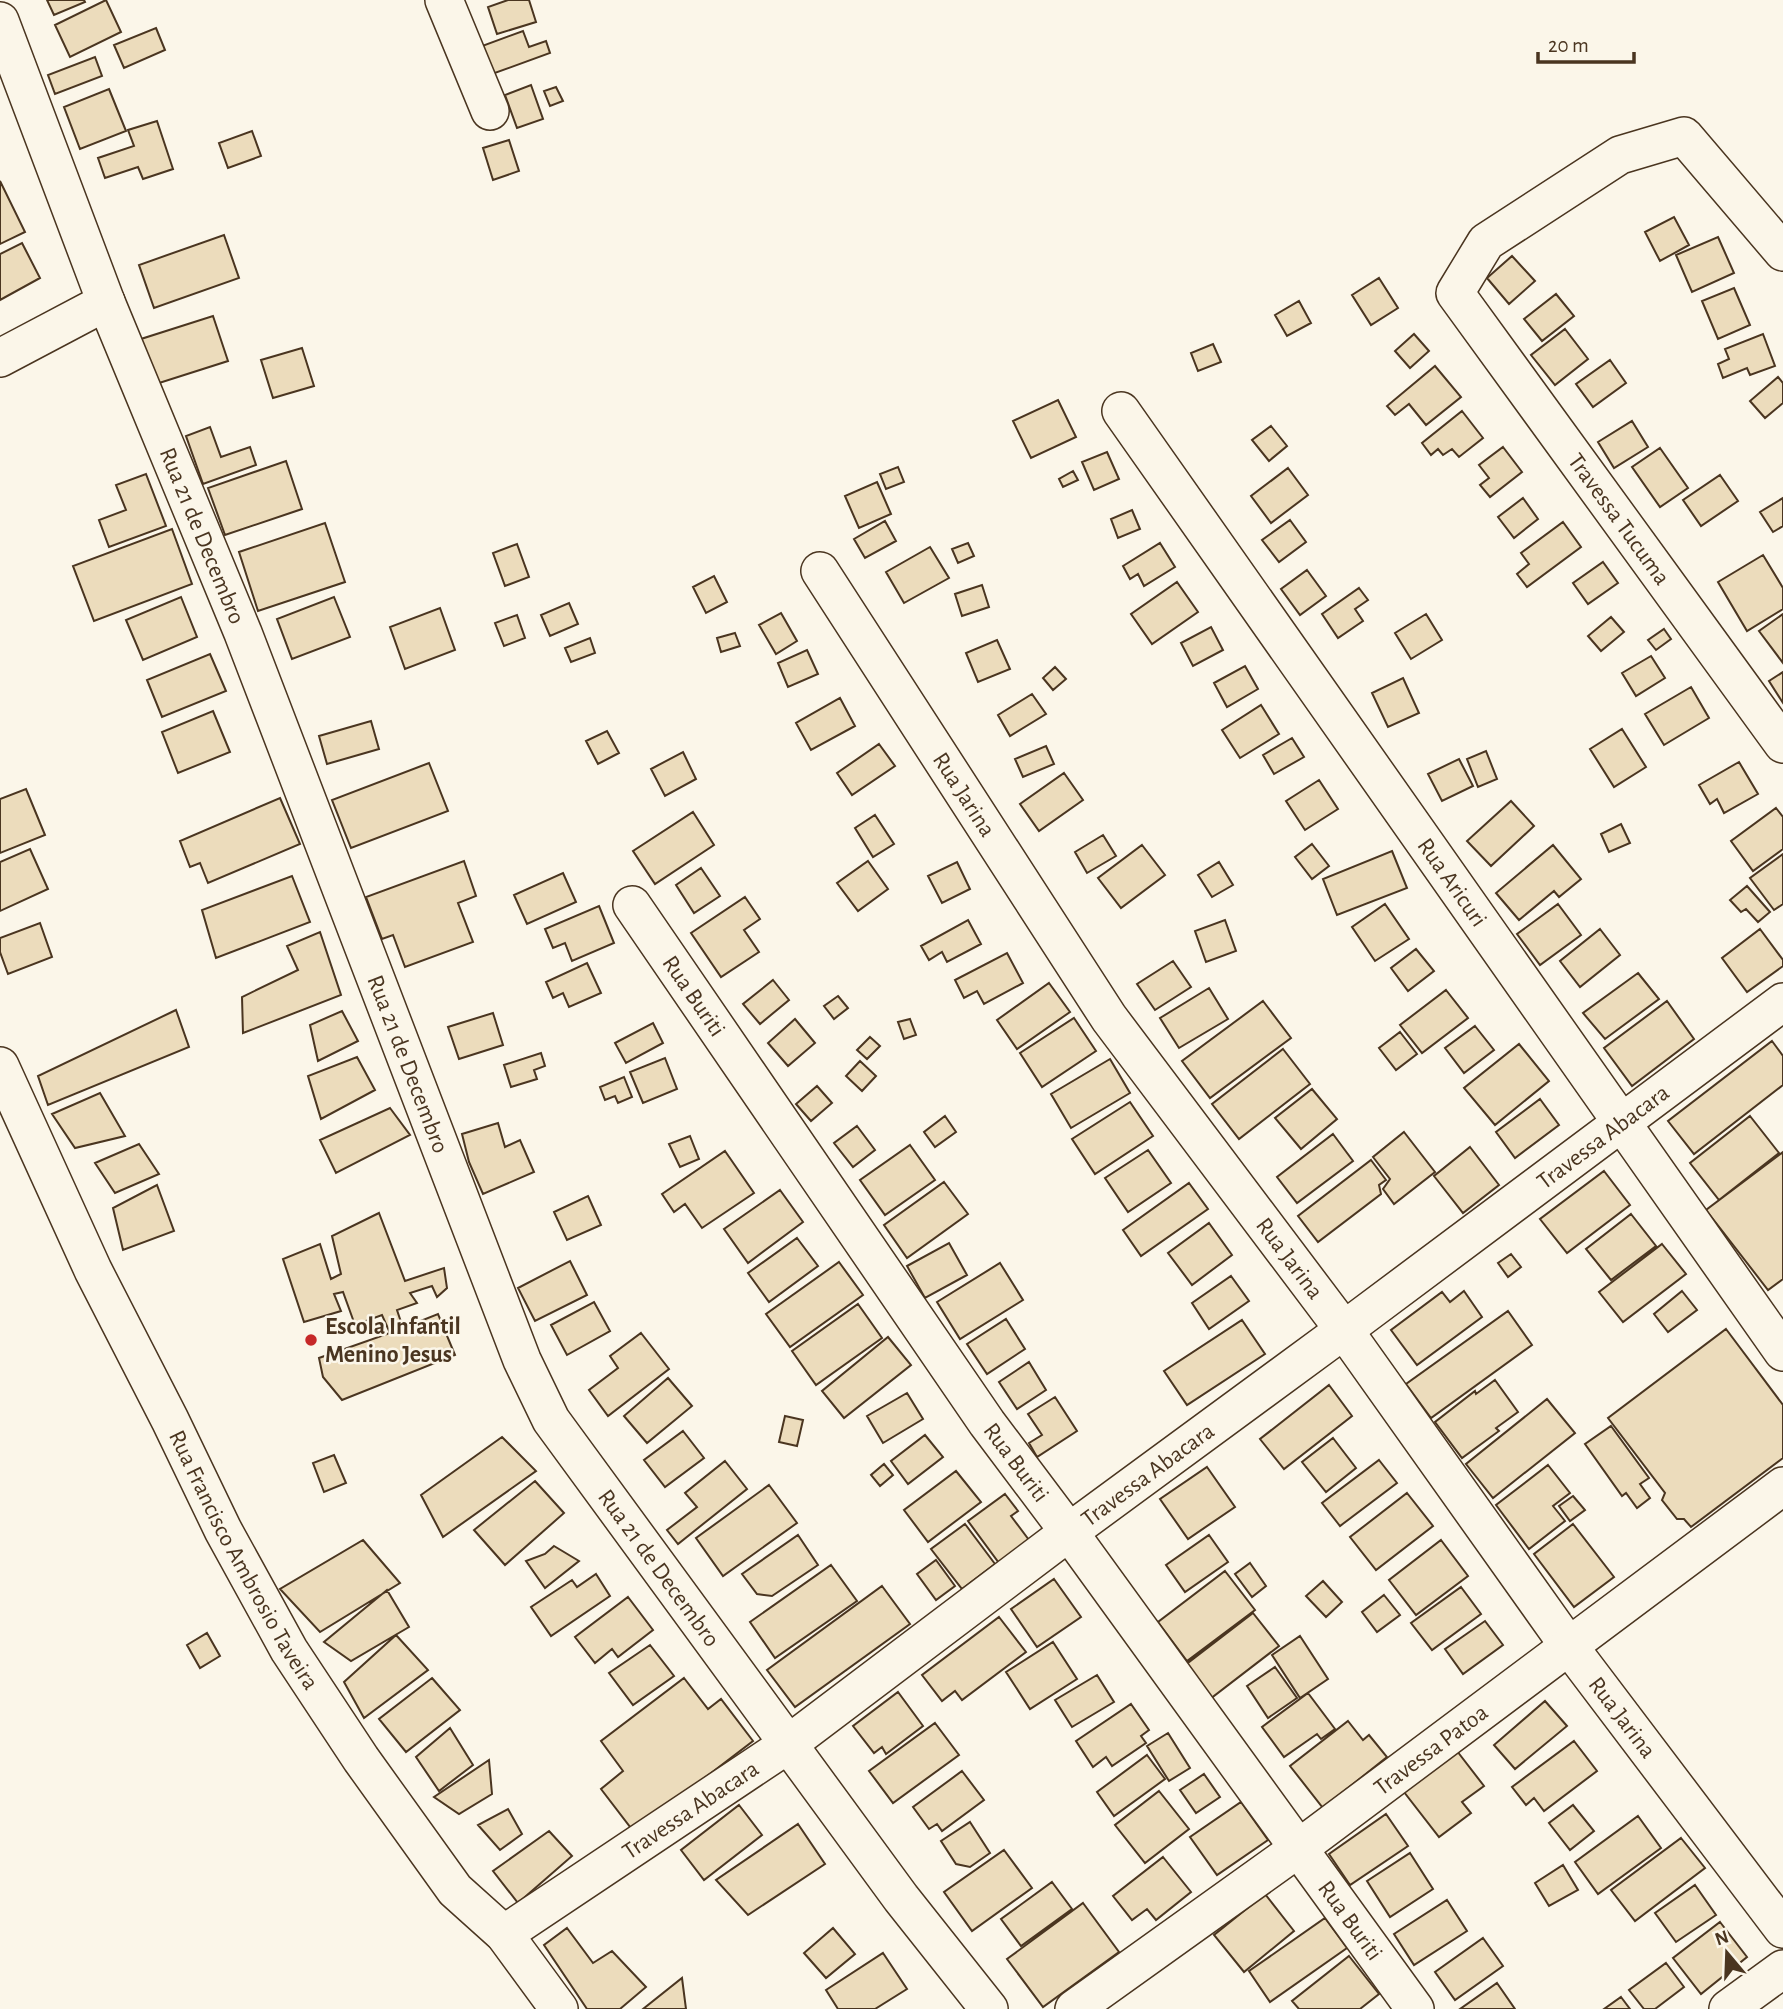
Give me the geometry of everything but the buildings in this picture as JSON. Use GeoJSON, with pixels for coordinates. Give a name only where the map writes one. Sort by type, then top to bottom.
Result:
{"type":"FeatureCollection","features":[{"type":"Feature","properties":{"kind":"street"},"geometry":{"type":"LineString","coordinates":[[444,0],[490,111]]}},
{"type":"Feature","properties":{"kind":"street","name":"Rua 21 de Decembro"},"geometry":{"type":"LineString","coordinates":[[0,21],[106,302],[243,633],[522,1360],[551,1420],[787,1745],[901,1898],[989,2009]]}},
{"type":"Feature","properties":{"kind":"street","name":"Travessa Tucuma"},"geometry":{"type":"LineString","coordinates":[[1783,252],[1684,136],[1620,155],[1486,242],[1455,293],[1783,744]]}},
{"type":"Feature","properties":{"kind":"street"},"geometry":{"type":"LineString","coordinates":[[0,358],[106,302]]}},
{"type":"Feature","properties":{"kind":"street","name":"Rua Aricuri"},"geometry":{"type":"LineString","coordinates":[[1121,411],[1620,1124],[1783,1352]]}},
{"type":"Feature","properties":{"kind":"street","name":"Rua Jarina"},"geometry":{"type":"LineString","coordinates":[[820,571],[1109,1018],[1344,1330],[1568,1645],[1783,1929]]}},
{"type":"Feature","properties":{"kind":"street","name":"Rua Buriti"},"geometry":{"type":"LineString","coordinates":[[632,905],[987,1423],[1415,2009]]}},
{"type":"Feature","properties":{"kind":"street","name":"Travessa Abacara"},"geometry":{"type":"LineString","coordinates":[[504,1934],[787,1745],[1069,1532],[1783,1002]]}},
{"type":"Feature","properties":{"kind":"street","name":"Rua Francisco Ambrosio Taveira"},"geometry":{"type":"LineString","coordinates":[[0,1066],[93,1270],[223,1530],[289,1650],[360,1759],[455,1890],[504,1934],[559,2009]]}},
{"type":"Feature","properties":{"kind":"street","name":"Travessa Patoa"},"geometry":{"type":"LineString","coordinates":[[1074,2009],[1299,1848],[1783,1486]]}},
{"type":"Feature","properties":{"kind":"street"},"geometry":{"type":"LineString","coordinates":[[1728,2009],[1783,1969]]}},
{"type":"Feature","properties":{"kind":"place","name":"Escola Infantil Menino Jesus"},"geometry":{"type":"Point","coordinates":[311,1340]}}]}
